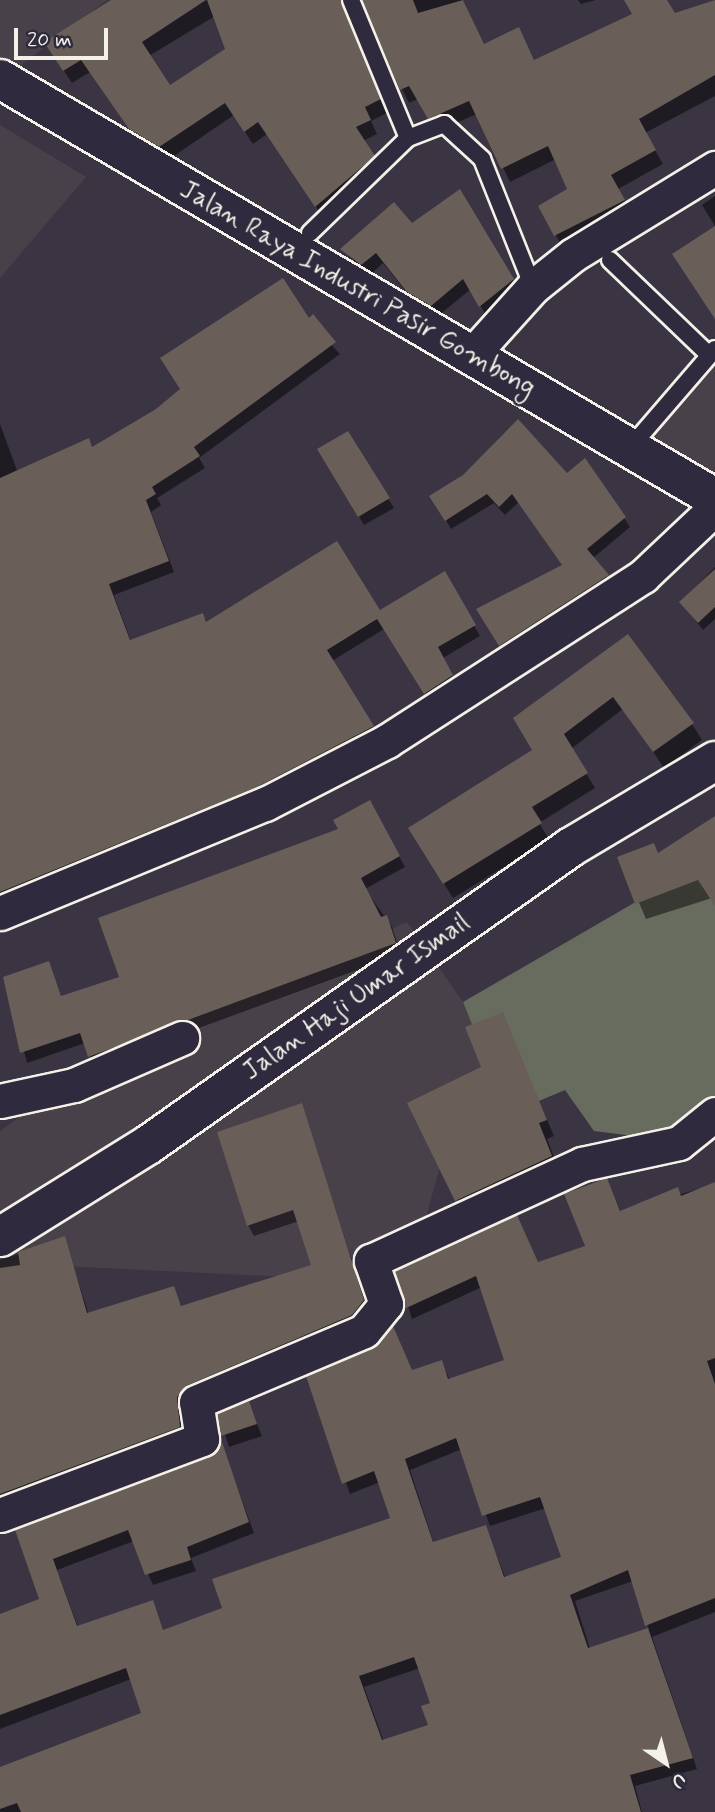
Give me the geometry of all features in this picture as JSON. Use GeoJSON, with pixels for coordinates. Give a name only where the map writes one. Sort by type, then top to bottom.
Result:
{"type":"FeatureCollection","features":[{"type":"Feature","properties":{"kind":"main road","name":"Jalan Raya Industri Pasir Gombong"},"geometry":{"type":"LineString","coordinates":[[4,87],[715,498]]}},
{"type":"Feature","properties":{"kind":"main road","name":"Jalan Haji Umar Ismail"},"geometry":{"type":"LineString","coordinates":[[0,1237],[148,1145],[571,847],[715,761]]}},
{"type":"Feature","properties":{"kind":"street"},"geometry":{"type":"LineString","coordinates":[[470,357],[533,287],[573,255],[715,168]]}},
{"type":"Feature","properties":{"kind":"street"},"geometry":{"type":"LineString","coordinates":[[0,913],[265,804],[387,741],[643,576],[715,508]]}},
{"type":"Feature","properties":{"kind":"street"},"geometry":{"type":"LineString","coordinates":[[0,1101],[74,1084],[182,1038]]}},
{"type":"Feature","properties":{"kind":"street"},"geometry":{"type":"LineString","coordinates":[[0,1515],[202,1439],[196,1402],[364,1331],[386,1304],[371,1261],[582,1164],[679,1143],[715,1114]]}},
{"type":"Feature","properties":{"kind":"lane"},"geometry":{"type":"LineString","coordinates":[[351,0],[408,138]]}},
{"type":"Feature","properties":{"kind":"lane"},"geometry":{"type":"LineString","coordinates":[[310,233],[408,138],[444,124],[482,159],[533,287]]}},
{"type":"Feature","properties":{"kind":"lane"},"geometry":{"type":"LineString","coordinates":[[610,260],[711,352],[629,449]]}},
{"type":"Feature","properties":{"kind":"shaded area"},"geometry":{"type":"Polygon","coordinates":[[[0,0],[107,0],[0,81],[0,0]]]}},
{"type":"Feature","properties":{"kind":"shaded area"},"geometry":{"type":"Polygon","coordinates":[[[0,125],[86,177],[0,278],[0,125]]]}},
{"type":"Feature","properties":{"kind":"shaded area"},"geometry":{"type":"Polygon","coordinates":[[[715,344],[715,505],[620,440],[715,344]]]}},
{"type":"Feature","properties":{"kind":"shaded area"},"geometry":{"type":"Polygon","coordinates":[[[407,922],[463,1002],[508,1114],[448,1138],[421,1235],[289,1277],[63,1266],[0,1301],[0,1131],[99,1059],[407,922]]]}},
{"type":"Feature","properties":{"kind":"green space"},"geometry":{"type":"Polygon","coordinates":[[[715,856],[715,1104],[665,1140],[594,1131],[565,1090],[508,1114],[463,1002],[715,856]]]}},
{"type":"Feature","properties":{"kind":"building"},"geometry":{"type":"Polygon","coordinates":[[[111,0],[206,0],[142,42],[170,85],[225,49],[207,0],[341,0],[381,99],[365,107],[371,120],[356,127],[375,156],[315,207],[258,122],[244,132],[225,103],[159,147],[129,129],[81,60],[63,71],[44,42],[111,0]]]}},
{"type":"Feature","properties":{"kind":"building"},"geometry":{"type":"Polygon","coordinates":[[[362,0],[413,0],[418,13],[463,0],[484,44],[519,27],[534,60],[632,14],[624,0],[667,0],[675,13],[715,0],[715,75],[639,119],[656,150],[611,175],[625,200],[554,236],[538,206],[567,189],[548,146],[501,169],[469,101],[428,119],[409,86],[400,90],[362,0]]]}},
{"type":"Feature","properties":{"kind":"building"},"geometry":{"type":"Polygon","coordinates":[[[460,189],[514,279],[479,307],[463,279],[431,306],[407,292],[376,253],[361,265],[340,249],[394,202],[412,223],[460,189]]]}},
{"type":"Feature","properties":{"kind":"building"},"geometry":{"type":"Polygon","coordinates":[[[715,226],[715,319],[672,254],[715,226]]]}},
{"type":"Feature","properties":{"kind":"building"},"geometry":{"type":"Polygon","coordinates":[[[283,278],[309,318],[313,314],[336,342],[194,447],[200,456],[152,487],[156,494],[146,500],[169,561],[109,584],[130,640],[203,613],[206,622],[337,541],[380,610],[445,571],[476,625],[438,647],[453,675],[424,694],[377,619],[327,650],[374,726],[257,787],[0,892],[0,478],[89,438],[92,447],[156,409],[180,389],[160,358],[283,278]]]}},
{"type":"Feature","properties":{"kind":"building"},"geometry":{"type":"Polygon","coordinates":[[[518,419],[567,473],[585,458],[626,517],[587,549],[609,575],[499,646],[476,609],[562,565],[512,494],[499,507],[487,494],[445,521],[429,496],[463,475],[518,419]]]}},
{"type":"Feature","properties":{"kind":"building"},"geometry":{"type":"Polygon","coordinates":[[[348,431],[390,498],[358,517],[317,449],[348,431]]]}},
{"type":"Feature","properties":{"kind":"building"},"geometry":{"type":"Polygon","coordinates":[[[715,569],[715,607],[698,623],[679,602],[715,569]]]}},
{"type":"Feature","properties":{"kind":"building"},"geometry":{"type":"Polygon","coordinates":[[[628,634],[694,723],[653,752],[613,697],[564,734],[588,773],[532,807],[542,823],[443,884],[408,828],[532,750],[513,718],[628,634]]]}},
{"type":"Feature","properties":{"kind":"building"},"geometry":{"type":"Polygon","coordinates":[[[370,800],[400,856],[361,878],[381,917],[387,915],[396,943],[88,1057],[80,1033],[20,1053],[3,977],[49,961],[61,996],[119,977],[98,918],[338,829],[333,820],[370,800]]]}},
{"type":"Feature","properties":{"kind":"building"},"geometry":{"type":"Polygon","coordinates":[[[715,816],[715,906],[698,880],[635,904],[617,857],[654,843],[658,853],[715,816]]]}},
{"type":"Feature","properties":{"kind":"building"},"geometry":{"type":"Polygon","coordinates":[[[503,1012],[547,1120],[539,1123],[552,1156],[455,1201],[407,1103],[481,1067],[465,1027],[503,1012]]]}},
{"type":"Feature","properties":{"kind":"building"},"geometry":{"type":"Polygon","coordinates":[[[302,1103],[364,1300],[352,1315],[188,1385],[177,1397],[180,1427],[0,1494],[0,1268],[20,1265],[18,1252],[65,1236],[87,1313],[174,1286],[181,1306],[311,1265],[293,1210],[247,1226],[217,1132],[302,1103]]]}},
{"type":"Feature","properties":{"kind":"building"},"geometry":{"type":"Polygon","coordinates":[[[607,1178],[620,1211],[678,1187],[681,1196],[715,1182],[715,1358],[707,1361],[715,1384],[715,1598],[645,1626],[628,1570],[570,1595],[588,1648],[648,1628],[693,1758],[630,1775],[641,1812],[21,1812],[17,1803],[0,1809],[0,1767],[141,1713],[126,1668],[0,1715],[0,1614],[39,1599],[15,1530],[209,1457],[221,1439],[249,1522],[187,1547],[191,1560],[145,1575],[128,1530],[53,1559],[77,1626],[153,1600],[163,1630],[222,1608],[212,1579],[390,1518],[374,1471],[342,1484],[306,1376],[372,1348],[393,1326],[412,1370],[442,1360],[448,1379],[504,1360],[476,1276],[404,1309],[395,1271],[517,1215],[538,1262],[585,1246],[564,1194],[607,1178]],[[456,1438],[405,1459],[433,1542],[486,1525],[504,1577],[561,1557],[540,1497],[482,1516],[456,1438]],[[414,1657],[359,1676],[382,1740],[428,1725],[421,1706],[430,1703],[414,1657]]]}},
{"type":"Feature","properties":{"kind":"building"},"geometry":{"type":"Polygon","coordinates":[[[249,1401],[257,1424],[221,1436],[217,1414],[249,1401]]]}}]}
